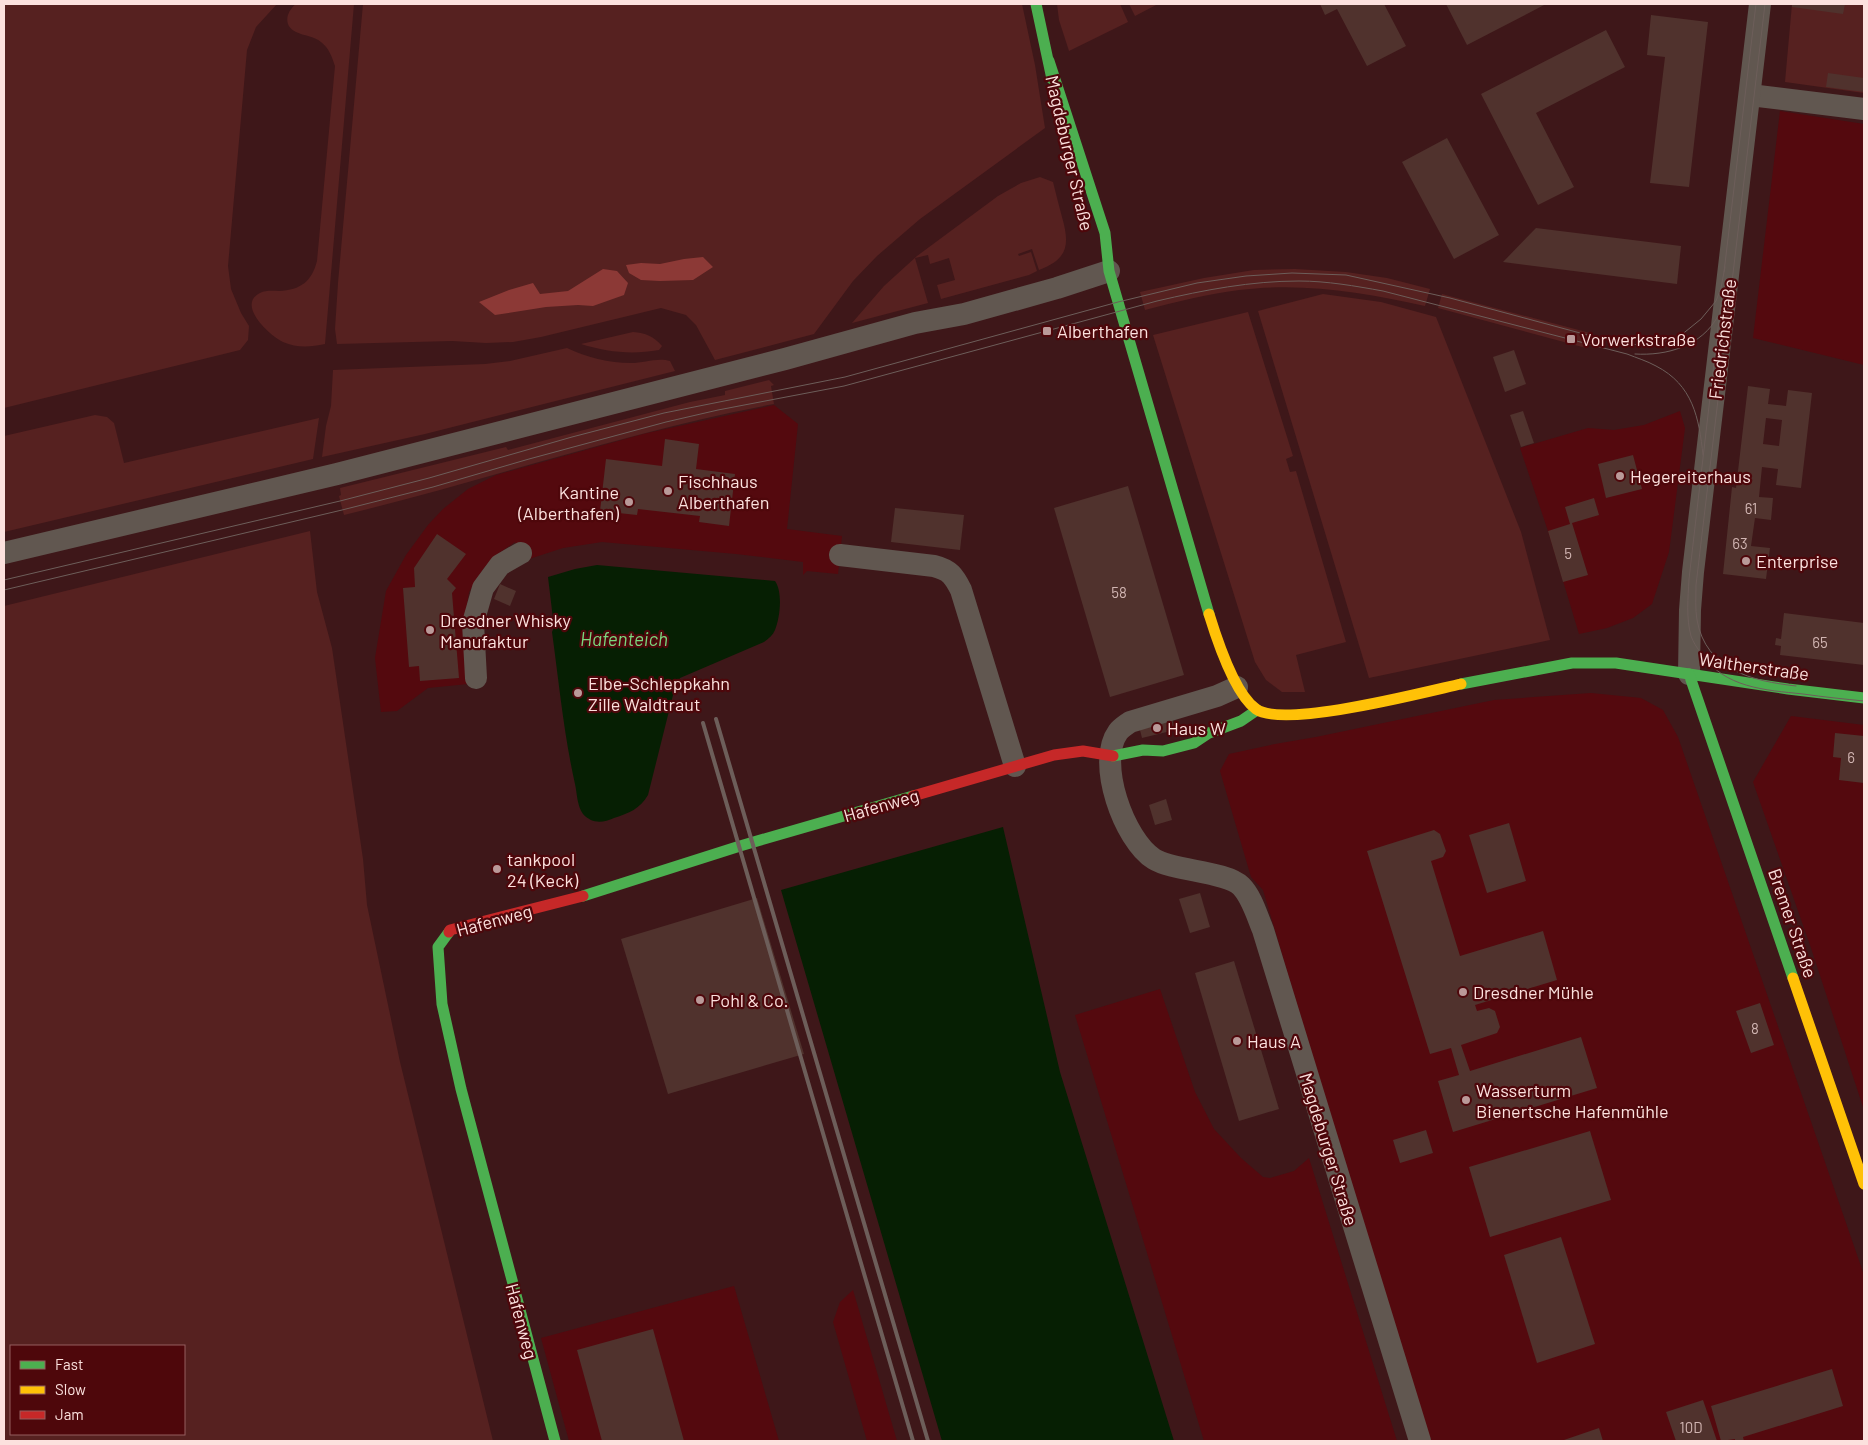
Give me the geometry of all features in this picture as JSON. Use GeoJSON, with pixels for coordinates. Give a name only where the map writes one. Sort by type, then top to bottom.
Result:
{"type":"FeatureCollection","features":[{"type":"Feature","properties":{"kind":"main road","name":"Magdeburger Straße"},"geometry":{"type":"LineString","coordinates":[[1036,4],[1065,147]]}},
{"type":"Feature","properties":{"kind":"main road","name":"Magdeburger Straße"},"geometry":{"type":"LineString","coordinates":[[1049,61],[1106,233],[1108,270]]}},
{"type":"Feature","properties":{"kind":"main road","name":"Magdeburger Straße"},"geometry":{"type":"LineString","coordinates":[[1094,246],[1108,270],[1212,623],[1237,687],[1246,700],[1257,710]]}},
{"type":"Feature","properties":{"kind":"main road","name":"Waltherstraße"},"geometry":{"type":"LineString","coordinates":[[1257,710],[1269,715],[1312,714],[1572,663],[1616,663],[1788,689],[1864,698]]}},
{"type":"Feature","properties":{"kind":"main road","name":"Bremer Straße"},"geometry":{"type":"LineString","coordinates":[[1689,674],[1864,1184]]}},
{"type":"Feature","properties":{"kind":"main road"},"geometry":{"type":"LineString","coordinates":[[1209,733],[1241,721],[1257,710]]}},
{"type":"Feature","properties":{"kind":"main road"},"geometry":{"type":"LineString","coordinates":[[1111,756],[1143,750]]}},
{"type":"Feature","properties":{"kind":"main road","name":"Hafenweg"},"geometry":{"type":"LineString","coordinates":[[555,1441],[461,1090],[442,1004],[438,947],[450,930],[574,899],[746,844],[1054,755],[1083,751],[1111,756]]}},
{"type":"Feature","properties":{"kind":"street","name":"Friedrichstraße"},"geometry":{"type":"LineString","coordinates":[[1689,674],[1692,578],[1721,351],[1760,4]]}},
{"type":"Feature","properties":{"kind":"street"},"geometry":{"type":"LineString","coordinates":[[1750,95],[1864,109]]}},
{"type":"Feature","properties":{"kind":"street"},"geometry":{"type":"LineString","coordinates":[[4,553],[337,474],[776,361],[915,323],[964,314],[1042,292],[1108,270]]}},
{"type":"Feature","properties":{"kind":"street"},"geometry":{"type":"LineString","coordinates":[[476,678],[473,623],[483,588],[500,566],[521,553]]}},
{"type":"Feature","properties":{"kind":"street"},"geometry":{"type":"LineString","coordinates":[[840,555],[934,566],[946,569],[955,578],[962,590],[1015,766]]}},
{"type":"Feature","properties":{"kind":"street","name":"Magdeburger Straße"},"geometry":{"type":"LineString","coordinates":[[1237,687],[1217,696],[1130,722],[1118,731],[1111,756],[1112,782],[1118,805],[1133,839],[1145,853],[1156,860],[1228,879],[1240,885],[1251,901],[1263,930],[1420,1441]]}},
{"type":"Feature","properties":{"kind":"street"},"geometry":{"type":"LineString","coordinates":[[1143,750],[1160,742],[1192,734],[1209,733]]}},
{"type":"Feature","properties":{"kind":"shaded area"},"geometry":{"type":"Polygon","coordinates":[[[4,4],[277,4],[256,27],[247,50],[228,266],[231,289],[241,313],[249,326],[248,340],[240,350],[4,408],[4,4]]]}},
{"type":"Feature","properties":{"kind":"shaded area"},"geometry":{"type":"Polygon","coordinates":[[[296,4],[354,4],[325,344],[309,346],[293,345],[277,339],[258,320],[253,312],[252,305],[254,298],[262,292],[294,289],[304,283],[312,274],[317,261],[335,66],[324,44],[315,38],[296,32],[289,26],[287,22],[288,14],[296,4]]]}},
{"type":"Feature","properties":{"kind":"shaded area"},"geometry":{"type":"Polygon","coordinates":[[[363,4],[1022,4],[1035,65],[1045,128],[920,219],[877,256],[853,281],[814,334],[715,360],[696,325],[686,315],[661,308],[513,342],[452,341],[337,344],[335,329],[338,283],[363,4]]]}},
{"type":"Feature","properties":{"kind":"shaded area"},"geometry":{"type":"Polygon","coordinates":[[[1057,4],[1120,4],[1128,22],[1069,51],[1059,20],[1057,4]]]}},
{"type":"Feature","properties":{"kind":"shaded area"},"geometry":{"type":"Polygon","coordinates":[[[1129,4],[1158,4],[1135,16],[1129,4]]]}},
{"type":"Feature","properties":{"kind":"shaded area"},"geometry":{"type":"Polygon","coordinates":[[[1792,4],[1864,4],[1864,93],[1785,82],[1792,4]]]}},
{"type":"Feature","properties":{"kind":"shaded area"},"geometry":{"type":"Polygon","coordinates":[[[1780,111],[1864,124],[1864,365],[1753,338],[1780,111]]]}},
{"type":"Feature","properties":{"kind":"shaded area"},"geometry":{"type":"Polygon","coordinates":[[[1040,177],[1053,182],[1066,236],[1064,250],[1056,261],[1039,270],[1032,249],[1018,254],[1019,256],[1031,252],[1037,271],[1029,275],[941,299],[937,285],[955,280],[949,258],[930,264],[928,255],[915,258],[928,303],[852,323],[884,286],[917,256],[998,196],[1021,183],[1040,177]]]}},
{"type":"Feature","properties":{"kind":"shaded area"},"geometry":{"type":"Polygon","coordinates":[[[703,257],[713,267],[693,280],[641,280],[629,273],[626,265],[641,263],[660,264],[703,257]]]}},
{"type":"Feature","properties":{"kind":"shaded area"},"geometry":{"type":"Polygon","coordinates":[[[603,269],[617,271],[628,283],[624,295],[593,306],[546,307],[495,315],[479,302],[533,283],[540,294],[568,291],[603,269]]]}},
{"type":"Feature","properties":{"kind":"shaded area"},"geometry":{"type":"Polygon","coordinates":[[[1295,269],[1346,272],[1387,278],[1430,289],[1425,306],[1379,296],[1286,287],[1239,290],[1192,298],[1145,310],[1140,292],[1204,278],[1254,270],[1295,269]]]}},
{"type":"Feature","properties":{"kind":"shaded area"},"geometry":{"type":"Polygon","coordinates":[[[1323,294],[1381,302],[1436,317],[1521,532],[1550,640],[1369,678],[1258,311],[1323,294]]]}},
{"type":"Feature","properties":{"kind":"shaded area"},"geometry":{"type":"Polygon","coordinates":[[[1442,294],[1590,333],[1586,348],[1438,308],[1442,294]]]}},
{"type":"Feature","properties":{"kind":"shaded area"},"geometry":{"type":"Polygon","coordinates":[[[1248,312],[1293,456],[1286,459],[1290,472],[1296,471],[1346,642],[1296,655],[1305,692],[1282,692],[1266,680],[1255,662],[1153,335],[1248,312]]]}},
{"type":"Feature","properties":{"kind":"shaded area"},"geometry":{"type":"Polygon","coordinates":[[[633,332],[649,336],[662,346],[659,350],[649,352],[629,352],[610,351],[581,344],[633,332]]]}},
{"type":"Feature","properties":{"kind":"shaded area"},"geometry":{"type":"Polygon","coordinates":[[[567,348],[606,361],[631,363],[656,360],[670,361],[675,371],[425,434],[322,457],[331,406],[333,370],[485,364],[510,361],[567,348]]]}},
{"type":"Feature","properties":{"kind":"shaded area"},"geometry":{"type":"Polygon","coordinates":[[[769,380],[774,385],[771,386],[774,404],[665,428],[344,515],[339,496],[341,495],[340,488],[506,447],[508,450],[690,402],[725,395],[725,391],[769,380]]]}},
{"type":"Feature","properties":{"kind":"shaded area"},"geometry":{"type":"Polygon","coordinates":[[[774,405],[798,424],[787,529],[842,536],[838,574],[807,571],[803,575],[803,562],[602,542],[563,548],[523,561],[515,542],[495,556],[484,568],[469,592],[464,623],[468,684],[428,688],[397,711],[381,712],[375,658],[386,591],[406,555],[428,525],[443,509],[468,489],[496,475],[643,434],[774,405]]]}},
{"type":"Feature","properties":{"kind":"shaded area"},"geometry":{"type":"Polygon","coordinates":[[[1680,411],[1685,428],[1669,552],[1652,604],[1633,618],[1607,628],[1579,634],[1548,531],[1520,448],[1588,428],[1614,430],[1644,425],[1680,411]]]}},
{"type":"Feature","properties":{"kind":"shaded area"},"geometry":{"type":"Polygon","coordinates":[[[95,415],[107,417],[114,423],[124,463],[319,418],[313,459],[4,532],[4,436],[95,415]]]}},
{"type":"Feature","properties":{"kind":"shaded area"},"geometry":{"type":"Polygon","coordinates":[[[310,531],[317,592],[332,648],[363,859],[367,905],[400,1062],[493,1441],[4,1441],[4,606],[310,531]]]}},
{"type":"Feature","properties":{"kind":"shaded area"},"geometry":{"type":"Polygon","coordinates":[[[1591,693],[1641,698],[1663,710],[1678,737],[1864,1275],[1864,1441],[1427,1441],[1263,890],[1251,877],[1220,771],[1229,754],[1275,744],[1494,700],[1591,693]]]}},
{"type":"Feature","properties":{"kind":"shaded area"},"geometry":{"type":"Polygon","coordinates":[[[1791,716],[1864,725],[1864,1110],[1811,948],[1753,782],[1791,716]]]}},
{"type":"Feature","properties":{"kind":"shaded area"},"geometry":{"type":"Polygon","coordinates":[[[1160,989],[1195,1092],[1214,1129],[1241,1158],[1263,1177],[1270,1178],[1294,1171],[1309,1158],[1397,1441],[1204,1441],[1075,1015],[1160,989]]]}},
{"type":"Feature","properties":{"kind":"shaded area"},"geometry":{"type":"Polygon","coordinates":[[[734,1286],[779,1441],[569,1441],[541,1338],[734,1286]]]}},
{"type":"Feature","properties":{"kind":"shaded area"},"geometry":{"type":"Polygon","coordinates":[[[853,1290],[897,1441],[867,1441],[833,1322],[840,1302],[853,1290]]]}},
{"type":"Feature","properties":{"kind":"water","name":"Hafenteich"},"geometry":{"type":"Polygon","coordinates":[[[597,565],[775,581],[778,586],[780,605],[775,630],[764,642],[680,678],[675,687],[648,795],[638,807],[602,822],[590,820],[586,817],[583,814],[578,799],[559,690],[548,577],[597,565]]]}},
{"type":"Feature","properties":{"kind":"water"},"geometry":{"type":"Polygon","coordinates":[[[1003,827],[1060,1072],[1174,1441],[942,1441],[781,890],[1003,827]]]}},
{"type":"Feature","properties":{"kind":"building"},"geometry":{"type":"Polygon","coordinates":[[[1320,4],[1384,4],[1406,46],[1367,66],[1337,9],[1325,15],[1320,4]]]}},
{"type":"Feature","properties":{"kind":"building"},"geometry":{"type":"Polygon","coordinates":[[[1446,4],[1546,4],[1467,45],[1446,4]]]}},
{"type":"Feature","properties":{"kind":"building"},"geometry":{"type":"Polygon","coordinates":[[[1792,4],[1845,4],[1843,14],[1792,7],[1792,4]]]}},
{"type":"Feature","properties":{"kind":"building"},"geometry":{"type":"Polygon","coordinates":[[[1651,15],[1708,22],[1689,187],[1650,183],[1665,57],[1647,55],[1651,15]]]}},
{"type":"Feature","properties":{"kind":"building"},"geometry":{"type":"Polygon","coordinates":[[[1606,30],[1625,67],[1536,113],[1574,187],[1538,205],[1481,94],[1606,30]]]}},
{"type":"Feature","properties":{"kind":"building"},"geometry":{"type":"Polygon","coordinates":[[[1828,73],[1864,78],[1864,92],[1826,87],[1828,73]]]}},
{"type":"Feature","properties":{"kind":"building"},"geometry":{"type":"Polygon","coordinates":[[[1447,138],[1499,235],[1454,259],[1402,162],[1447,138]]]}},
{"type":"Feature","properties":{"kind":"building"},"geometry":{"type":"Polygon","coordinates":[[[1536,228],[1681,246],[1677,284],[1503,262],[1536,228]]]}},
{"type":"Feature","properties":{"kind":"building"},"geometry":{"type":"Polygon","coordinates":[[[1514,350],[1526,384],[1505,392],[1493,357],[1514,350]]]}},
{"type":"Feature","properties":{"kind":"building"},"geometry":{"type":"Polygon","coordinates":[[[1748,386],[1770,389],[1768,404],[1786,406],[1788,390],[1812,393],[1801,488],[1776,485],[1778,469],[1762,467],[1759,497],[1773,498],[1771,520],[1755,518],[1751,546],[1770,548],[1766,579],[1723,574],[1732,487],[1736,488],[1748,386]],[[1766,418],[1763,444],[1779,446],[1782,420],[1766,418]]]}},
{"type":"Feature","properties":{"kind":"building"},"geometry":{"type":"Polygon","coordinates":[[[1523,411],[1534,443],[1521,447],[1510,415],[1523,411]]]}},
{"type":"Feature","properties":{"kind":"building","name":"Fischhaus Alberthafen"},"geometry":{"type":"Polygon","coordinates":[[[665,439],[699,444],[696,469],[735,474],[729,526],[699,522],[700,516],[638,509],[637,515],[600,511],[606,459],[662,466],[665,439]]]}},
{"type":"Feature","properties":{"kind":"building","name":"Hegereiterhaus"},"geometry":{"type":"Polygon","coordinates":[[[1633,455],[1642,489],[1606,498],[1598,464],[1633,455]]]}},
{"type":"Feature","properties":{"kind":"building"},"geometry":{"type":"Polygon","coordinates":[[[1128,486],[1184,675],[1110,697],[1054,508],[1128,486]]]}},
{"type":"Feature","properties":{"kind":"building"},"geometry":{"type":"Polygon","coordinates":[[[1594,498],[1599,515],[1572,523],[1588,575],[1563,582],[1548,531],[1570,524],[1565,507],[1594,498]]]}},
{"type":"Feature","properties":{"kind":"building"},"geometry":{"type":"Polygon","coordinates":[[[895,508],[964,515],[960,550],[891,542],[895,508]]]}},
{"type":"Feature","properties":{"kind":"building","name":"Dresdner Whisky Manufaktur"},"geometry":{"type":"Polygon","coordinates":[[[437,534],[466,554],[447,579],[456,588],[452,593],[459,678],[420,681],[419,666],[409,667],[403,588],[415,587],[414,568],[437,534]]]}},
{"type":"Feature","properties":{"kind":"building"},"geometry":{"type":"Polygon","coordinates":[[[500,584],[516,591],[510,606],[494,599],[500,584]]]}},
{"type":"Feature","properties":{"kind":"building"},"geometry":{"type":"Polygon","coordinates":[[[1784,613],[1864,623],[1864,665],[1780,655],[1781,646],[1775,645],[1776,638],[1781,639],[1784,613]]]}},
{"type":"Feature","properties":{"kind":"building","name":"Haus W"},"geometry":{"type":"Polygon","coordinates":[[[1172,718],[1175,730],[1142,738],[1139,726],[1172,718]]]}},
{"type":"Feature","properties":{"kind":"building"},"geometry":{"type":"Polygon","coordinates":[[[1835,733],[1864,736],[1864,783],[1839,780],[1841,758],[1833,757],[1835,733]]]}},
{"type":"Feature","properties":{"kind":"building"},"geometry":{"type":"Polygon","coordinates":[[[1166,799],[1172,820],[1155,825],[1149,805],[1166,799]]]}},
{"type":"Feature","properties":{"kind":"building"},"geometry":{"type":"Polygon","coordinates":[[[1509,823],[1526,881],[1487,893],[1469,835],[1509,823]]]}},
{"type":"Feature","properties":{"kind":"building","name":"Dresdner Mühle"},"geometry":{"type":"Polygon","coordinates":[[[1434,830],[1440,834],[1446,851],[1443,857],[1431,861],[1460,956],[1543,931],[1557,980],[1475,1005],[1477,1011],[1489,1008],[1495,1011],[1500,1027],[1497,1033],[1461,1045],[1470,1071],[1581,1037],[1597,1088],[1453,1132],[1438,1081],[1459,1075],[1451,1048],[1430,1054],[1367,851],[1434,830]]]}},
{"type":"Feature","properties":{"kind":"building"},"geometry":{"type":"Polygon","coordinates":[[[1200,893],[1210,927],[1190,933],[1179,899],[1200,893]]]}},
{"type":"Feature","properties":{"kind":"building","name":"Pohl & Co."},"geometry":{"type":"Polygon","coordinates":[[[757,898],[804,1054],[668,1094],[621,939],[757,898]]]}},
{"type":"Feature","properties":{"kind":"building","name":"Haus A"},"geometry":{"type":"Polygon","coordinates":[[[1234,961],[1279,1109],[1239,1121],[1195,973],[1234,961]]]}},
{"type":"Feature","properties":{"kind":"building"},"geometry":{"type":"Polygon","coordinates":[[[1760,1003],[1774,1045],[1751,1053],[1736,1011],[1760,1003]]]}},
{"type":"Feature","properties":{"kind":"building"},"geometry":{"type":"Polygon","coordinates":[[[1426,1130],[1433,1153],[1400,1163],[1393,1140],[1426,1130]]]}},
{"type":"Feature","properties":{"kind":"building"},"geometry":{"type":"Polygon","coordinates":[[[1590,1131],[1611,1200],[1490,1237],[1469,1167],[1590,1131]]]}},
{"type":"Feature","properties":{"kind":"building"},"geometry":{"type":"Polygon","coordinates":[[[1561,1237],[1595,1344],[1537,1363],[1504,1255],[1561,1237]]]}},
{"type":"Feature","properties":{"kind":"building"},"geometry":{"type":"Polygon","coordinates":[[[653,1329],[684,1441],[602,1441],[577,1350],[653,1329]]]}},
{"type":"Feature","properties":{"kind":"building"},"geometry":{"type":"Polygon","coordinates":[[[1832,1369],[1843,1406],[1743,1437],[1744,1441],[1735,1441],[1735,1439],[1721,1441],[1711,1406],[1832,1369]]]}},
{"type":"Feature","properties":{"kind":"building"},"geometry":{"type":"Polygon","coordinates":[[[1703,1400],[1717,1441],[1676,1441],[1666,1412],[1703,1400]]]}},
{"type":"Feature","properties":{"kind":"building"},"geometry":{"type":"Polygon","coordinates":[[[1599,1428],[1603,1441],[1561,1441],[1599,1428]]]}},
{"type":"Feature","properties":{"kind":"tram line"},"geometry":{"type":"LineString","coordinates":[[1724,272],[1756,4]]}},
{"type":"Feature","properties":{"kind":"tram line"},"geometry":{"type":"LineString","coordinates":[[1765,4],[1696,585],[1696,612],[1702,637],[1710,651],[1721,662],[1733,670],[1763,681],[1796,686]]}},
{"type":"Feature","properties":{"kind":"tram line"},"geometry":{"type":"LineString","coordinates":[[4,580],[340,501],[664,413],[845,377],[1118,302],[1197,283],[1246,276],[1292,273],[1346,275],[1450,298],[1595,337],[1638,345],[1656,344],[1680,336],[1701,319],[1716,301],[1721,288],[1725,267]]}},
{"type":"Feature","properties":{"kind":"tram line"},"geometry":{"type":"LineString","coordinates":[[4,590],[433,487],[666,422],[844,386],[1157,301],[1245,284],[1281,281],[1320,282],[1383,291],[1627,354],[1642,360],[1668,374],[1686,393],[1696,416],[1703,455]]}},
{"type":"Feature","properties":{"kind":"tram line"},"geometry":{"type":"LineString","coordinates":[[1722,294],[1689,579],[1688,615],[1691,636],[1710,665],[1721,674],[1746,685],[1774,691],[1864,701]]}},
{"type":"Feature","properties":{"kind":"tram line"},"geometry":{"type":"LineString","coordinates":[[1635,354],[1671,351],[1693,342],[1703,335],[1718,316]]}},
{"type":"Feature","properties":{"kind":"railway"},"geometry":{"type":"LineString","coordinates":[[716,719],[928,1441]]}},
{"type":"Feature","properties":{"kind":"railway"},"geometry":{"type":"LineString","coordinates":[[703,723],[913,1441]]}},
{"type":"Feature","properties":{"kind":"traffic: fast"},"geometry":{"type":"LineString","coordinates":[[1036,4],[1052,79]]}},
{"type":"Feature","properties":{"kind":"traffic: fast"},"geometry":{"type":"LineString","coordinates":[[1049,61],[1105,233],[1109,271],[1209,614]]}},
{"type":"Feature","properties":{"kind":"traffic: fast"},"geometry":{"type":"LineString","coordinates":[[1461,684],[1572,663],[1616,663],[1689,674],[1793,978]]}},
{"type":"Feature","properties":{"kind":"traffic: fast"},"geometry":{"type":"LineString","coordinates":[[1689,674],[1864,698]]}},
{"type":"Feature","properties":{"kind":"traffic: fast"},"geometry":{"type":"LineString","coordinates":[[1113,756],[1143,750],[1163,751],[1194,743],[1209,733],[1241,721],[1257,710]]}},
{"type":"Feature","properties":{"kind":"traffic: fast"},"geometry":{"type":"LineString","coordinates":[[583,896],[740,846],[913,796]]}},
{"type":"Feature","properties":{"kind":"traffic: fast"},"geometry":{"type":"LineString","coordinates":[[449,932],[438,947],[442,1004],[461,1089],[555,1441]]}},
{"type":"Feature","properties":{"kind":"traffic: slow"},"geometry":{"type":"LineString","coordinates":[[1209,614],[1228,666],[1241,691],[1248,702],[1256,709],[1271,714],[1294,715],[1355,707],[1461,684]]}},
{"type":"Feature","properties":{"kind":"traffic: slow"},"geometry":{"type":"LineString","coordinates":[[1793,978],[1864,1184]]}},
{"type":"Feature","properties":{"kind":"traffic: jam"},"geometry":{"type":"LineString","coordinates":[[913,796],[1054,755],[1083,751],[1113,756]]}},
{"type":"Feature","properties":{"kind":"traffic: jam"},"geometry":{"type":"LineString","coordinates":[[449,932],[450,930],[583,896]]}},
{"type":"Feature","properties":{"kind":"place","name":"Alberthafen"},"geometry":{"type":"Point","coordinates":[1047,331]}},
{"type":"Feature","properties":{"kind":"place","name":"Vorwerkstraße"},"geometry":{"type":"Point","coordinates":[1571,339]}},
{"type":"Feature","properties":{"kind":"place","name":"Hegereiterhaus"},"geometry":{"type":"Point","coordinates":[1620,476]}},
{"type":"Feature","properties":{"kind":"place","name":"Fischhaus Alberthafen"},"geometry":{"type":"Point","coordinates":[668,491]}},
{"type":"Feature","properties":{"kind":"place","name":"Kantine (Alberthafen)"},"geometry":{"type":"Point","coordinates":[629,502]}},
{"type":"Feature","properties":{"kind":"place","name":"Enterprise"},"geometry":{"type":"Point","coordinates":[1746,561]}},
{"type":"Feature","properties":{"kind":"place","name":"Dresdner Whisky Manufaktur"},"geometry":{"type":"Point","coordinates":[430,630]}},
{"type":"Feature","properties":{"kind":"place","name":"Elbe-Schleppkahn Zille Waldtraut"},"geometry":{"type":"Point","coordinates":[578,693]}},
{"type":"Feature","properties":{"kind":"place","name":"Haus W"},"geometry":{"type":"Point","coordinates":[1157,728]}},
{"type":"Feature","properties":{"kind":"place","name":"tankpool 24 (Keck)"},"geometry":{"type":"Point","coordinates":[497,869]}},
{"type":"Feature","properties":{"kind":"place","name":"Dresdner Mühle"},"geometry":{"type":"Point","coordinates":[1463,992]}},
{"type":"Feature","properties":{"kind":"place","name":"Pohl & Co."},"geometry":{"type":"Point","coordinates":[700,1000]}},
{"type":"Feature","properties":{"kind":"place","name":"Haus A"},"geometry":{"type":"Point","coordinates":[1237,1041]}},
{"type":"Feature","properties":{"kind":"place","name":"Wasserturm Bienertsche Hafenmühle"},"geometry":{"type":"Point","coordinates":[1466,1100]}}]}
